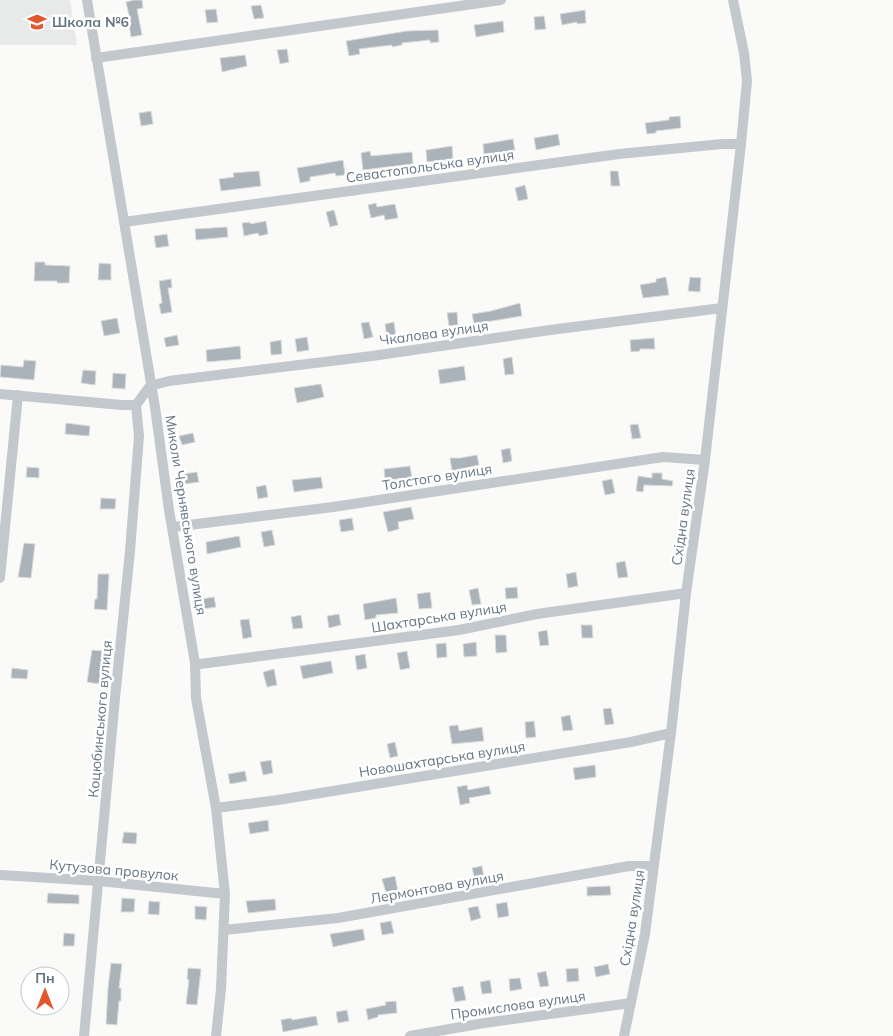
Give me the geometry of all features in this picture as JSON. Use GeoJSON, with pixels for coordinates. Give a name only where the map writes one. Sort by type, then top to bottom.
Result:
{"type":"FeatureCollection","features":[{"type":"Feature","properties":{"kind":"street","name":"Миколи Чернявського вулиця"},"geometry":{"type":"LineString","coordinates":[[87,0],[195,663],[196,698],[216,808],[225,894],[221,989],[216,1036]]}},
{"type":"Feature","properties":{"kind":"street"},"geometry":{"type":"LineString","coordinates":[[96,58],[501,0]]}},
{"type":"Feature","properties":{"kind":"street","name":"Східна вулиця"},"geometry":{"type":"LineString","coordinates":[[624,1036],[645,934],[654,866],[686,593],[705,460],[741,144],[747,81],[734,0]]}},
{"type":"Feature","properties":{"kind":"street","name":"Севастопольська вулиця"},"geometry":{"type":"LineString","coordinates":[[124,222],[619,154],[722,144],[741,144]]}},
{"type":"Feature","properties":{"kind":"street","name":"Чкалова вулиця"},"geometry":{"type":"LineString","coordinates":[[150,386],[169,381],[372,356],[550,330],[722,308]]}},
{"type":"Feature","properties":{"kind":"street"},"geometry":{"type":"LineString","coordinates":[[0,394],[136,405],[150,386]]}},
{"type":"Feature","properties":{"kind":"street"},"geometry":{"type":"LineString","coordinates":[[0,578],[18,395]]}},
{"type":"Feature","properties":{"kind":"street","name":"Коцюбинського вулиця"},"geometry":{"type":"LineString","coordinates":[[84,1036],[130,551],[139,436],[136,405]]}},
{"type":"Feature","properties":{"kind":"street","name":"Толстого вулиця"},"geometry":{"type":"LineString","coordinates":[[173,527],[333,507],[663,457],[705,460]]}},
{"type":"Feature","properties":{"kind":"street","name":"Шахтарська вулиця"},"geometry":{"type":"LineString","coordinates":[[195,663],[200,664],[459,630],[538,614],[686,593]]}},
{"type":"Feature","properties":{"kind":"street","name":"Новошахтарська вулиця"},"geometry":{"type":"LineString","coordinates":[[216,808],[278,800],[611,746],[671,733]]}},
{"type":"Feature","properties":{"kind":"street","name":"Лермонтова вулиця"},"geometry":{"type":"LineString","coordinates":[[224,930],[338,918],[629,866],[654,866]]}},
{"type":"Feature","properties":{"kind":"street","name":"Кутузова провулок"},"geometry":{"type":"LineString","coordinates":[[0,875],[99,881],[225,894]]}},
{"type":"Feature","properties":{"kind":"street","name":"Промислова вулиця"},"geometry":{"type":"LineString","coordinates":[[410,1036],[465,1032],[484,1023],[631,1003]]}},
{"type":"Feature","properties":{"kind":"shaded area","name":"Школа №6"},"geometry":{"type":"Polygon","coordinates":[[[0,0],[70,0],[77,45],[0,45],[0,0]]]}},
{"type":"Feature","properties":{"kind":"building"},"geometry":{"type":"Polygon","coordinates":[[[142,0],[143,8],[137,9],[142,35],[131,37],[129,24],[131,24],[126,2],[142,0]]]}},
{"type":"Feature","properties":{"kind":"building"},"geometry":{"type":"Polygon","coordinates":[[[261,5],[264,18],[254,19],[251,6],[261,5]]]}},
{"type":"Feature","properties":{"kind":"building"},"geometry":{"type":"Polygon","coordinates":[[[216,9],[218,22],[207,23],[205,10],[216,9]]]}},
{"type":"Feature","properties":{"kind":"building"},"geometry":{"type":"Polygon","coordinates":[[[585,10],[586,23],[577,24],[577,22],[562,25],[560,14],[585,10]]]}},
{"type":"Feature","properties":{"kind":"building"},"geometry":{"type":"Polygon","coordinates":[[[544,16],[546,29],[535,30],[534,17],[544,16]]]}},
{"type":"Feature","properties":{"kind":"building"},"geometry":{"type":"Polygon","coordinates":[[[503,21],[504,32],[476,37],[474,25],[503,21]]]}},
{"type":"Feature","properties":{"kind":"building"},"geometry":{"type":"Polygon","coordinates":[[[438,30],[439,42],[430,43],[430,40],[402,43],[402,45],[392,47],[392,45],[359,49],[360,54],[349,56],[346,41],[407,31],[438,30]]]}},
{"type":"Feature","properties":{"kind":"building"},"geometry":{"type":"Polygon","coordinates":[[[287,49],[289,62],[280,64],[277,50],[287,49]]]}},
{"type":"Feature","properties":{"kind":"building"},"geometry":{"type":"Polygon","coordinates":[[[245,55],[247,66],[222,72],[220,58],[245,55]]]}},
{"type":"Feature","properties":{"kind":"building"},"geometry":{"type":"Polygon","coordinates":[[[151,111],[153,124],[141,126],[139,113],[151,111]]]}},
{"type":"Feature","properties":{"kind":"building"},"geometry":{"type":"Polygon","coordinates":[[[680,116],[681,128],[647,134],[645,123],[669,120],[669,117],[680,116]]]}},
{"type":"Feature","properties":{"kind":"building"},"geometry":{"type":"Polygon","coordinates":[[[558,134],[560,145],[536,150],[534,138],[558,134]]]}},
{"type":"Feature","properties":{"kind":"building"},"geometry":{"type":"Polygon","coordinates":[[[513,139],[515,151],[484,156],[483,144],[513,139]]]}},
{"type":"Feature","properties":{"kind":"building"},"geometry":{"type":"Polygon","coordinates":[[[452,146],[453,159],[427,162],[426,150],[452,146]]]}},
{"type":"Feature","properties":{"kind":"building"},"geometry":{"type":"Polygon","coordinates":[[[370,151],[371,156],[412,152],[413,164],[363,170],[361,153],[370,151]]]}},
{"type":"Feature","properties":{"kind":"building"},"geometry":{"type":"Polygon","coordinates":[[[343,160],[345,175],[336,176],[335,173],[310,177],[310,181],[300,183],[297,168],[343,160]]]}},
{"type":"Feature","properties":{"kind":"building"},"geometry":{"type":"Polygon","coordinates":[[[259,171],[261,186],[221,191],[219,179],[234,177],[233,173],[259,171]]]}},
{"type":"Feature","properties":{"kind":"building"},"geometry":{"type":"Polygon","coordinates":[[[610,171],[618,171],[620,186],[611,186],[610,171]]]}},
{"type":"Feature","properties":{"kind":"building"},"geometry":{"type":"Polygon","coordinates":[[[525,185],[528,199],[518,201],[515,188],[525,185]]]}},
{"type":"Feature","properties":{"kind":"building"},"geometry":{"type":"Polygon","coordinates":[[[376,203],[377,207],[395,204],[398,218],[385,220],[384,215],[371,218],[368,205],[376,203]]]}},
{"type":"Feature","properties":{"kind":"building"},"geometry":{"type":"Polygon","coordinates":[[[334,210],[338,225],[330,227],[326,212],[334,210]]]}},
{"type":"Feature","properties":{"kind":"building"},"geometry":{"type":"Polygon","coordinates":[[[266,221],[268,234],[259,236],[258,233],[244,236],[242,223],[250,222],[250,224],[266,221]]]}},
{"type":"Feature","properties":{"kind":"building"},"geometry":{"type":"Polygon","coordinates":[[[227,227],[228,237],[196,240],[195,229],[227,227]]]}},
{"type":"Feature","properties":{"kind":"building"},"geometry":{"type":"Polygon","coordinates":[[[167,234],[169,246],[156,248],[154,236],[167,234]]]}},
{"type":"Feature","properties":{"kind":"building"},"geometry":{"type":"Polygon","coordinates":[[[35,262],[45,262],[45,265],[70,266],[69,283],[34,281],[35,262]]]}},
{"type":"Feature","properties":{"kind":"building"},"geometry":{"type":"Polygon","coordinates":[[[99,263],[111,264],[111,280],[98,280],[99,263]]]}},
{"type":"Feature","properties":{"kind":"building"},"geometry":{"type":"Polygon","coordinates":[[[666,277],[669,295],[643,298],[640,285],[656,282],[656,279],[666,277]]]}},
{"type":"Feature","properties":{"kind":"building"},"geometry":{"type":"Polygon","coordinates":[[[690,277],[701,278],[700,292],[688,291],[690,277]]]}},
{"type":"Feature","properties":{"kind":"building"},"geometry":{"type":"Polygon","coordinates":[[[171,279],[172,288],[168,288],[172,312],[161,314],[159,304],[162,303],[159,281],[171,279]]]}},
{"type":"Feature","properties":{"kind":"building"},"geometry":{"type":"Polygon","coordinates":[[[520,303],[522,316],[474,324],[472,314],[520,303]]]}},
{"type":"Feature","properties":{"kind":"building"},"geometry":{"type":"Polygon","coordinates":[[[457,312],[458,325],[449,326],[447,313],[457,312]]]}},
{"type":"Feature","properties":{"kind":"building"},"geometry":{"type":"Polygon","coordinates":[[[117,318],[120,333],[104,336],[101,321],[117,318]]]}},
{"type":"Feature","properties":{"kind":"building"},"geometry":{"type":"Polygon","coordinates":[[[369,322],[373,337],[364,339],[361,323],[369,322]]]}},
{"type":"Feature","properties":{"kind":"building"},"geometry":{"type":"Polygon","coordinates":[[[394,322],[396,337],[387,338],[385,324],[394,322]]]}},
{"type":"Feature","properties":{"kind":"building"},"geometry":{"type":"Polygon","coordinates":[[[177,335],[179,345],[166,347],[164,338],[177,335]]]}},
{"type":"Feature","properties":{"kind":"building"},"geometry":{"type":"Polygon","coordinates":[[[307,337],[309,350],[297,352],[295,339],[307,337]]]}},
{"type":"Feature","properties":{"kind":"building"},"geometry":{"type":"Polygon","coordinates":[[[654,338],[655,349],[640,349],[640,351],[631,352],[630,340],[654,338]]]}},
{"type":"Feature","properties":{"kind":"building"},"geometry":{"type":"Polygon","coordinates":[[[281,340],[282,354],[271,355],[270,342],[281,340]]]}},
{"type":"Feature","properties":{"kind":"building"},"geometry":{"type":"Polygon","coordinates":[[[240,346],[241,359],[207,362],[206,350],[240,346]]]}},
{"type":"Feature","properties":{"kind":"building"},"geometry":{"type":"Polygon","coordinates":[[[512,357],[514,374],[505,375],[503,359],[512,357]]]}},
{"type":"Feature","properties":{"kind":"building"},"geometry":{"type":"Polygon","coordinates":[[[24,360],[36,361],[34,380],[0,377],[1,365],[23,367],[24,360]]]}},
{"type":"Feature","properties":{"kind":"building"},"geometry":{"type":"Polygon","coordinates":[[[464,366],[466,380],[440,384],[438,370],[464,366]]]}},
{"type":"Feature","properties":{"kind":"building"},"geometry":{"type":"Polygon","coordinates":[[[83,370],[96,371],[95,385],[81,383],[83,370]]]}},
{"type":"Feature","properties":{"kind":"building"},"geometry":{"type":"Polygon","coordinates":[[[113,373],[126,374],[125,389],[112,388],[113,373]]]}},
{"type":"Feature","properties":{"kind":"building"},"geometry":{"type":"Polygon","coordinates":[[[321,384],[324,397],[297,403],[294,388],[321,384]]]}},
{"type":"Feature","properties":{"kind":"building"},"geometry":{"type":"Polygon","coordinates":[[[66,423],[90,426],[89,436],[65,434],[66,423]]]}},
{"type":"Feature","properties":{"kind":"building"},"geometry":{"type":"Polygon","coordinates":[[[638,424],[641,438],[632,439],[630,425],[638,424]]]}},
{"type":"Feature","properties":{"kind":"building"},"geometry":{"type":"Polygon","coordinates":[[[193,433],[195,442],[182,445],[179,436],[193,433]]]}},
{"type":"Feature","properties":{"kind":"building"},"geometry":{"type":"Polygon","coordinates":[[[510,448],[512,461],[503,463],[501,450],[510,448]]]}},
{"type":"Feature","properties":{"kind":"building"},"geometry":{"type":"Polygon","coordinates":[[[477,455],[479,465],[452,471],[450,458],[477,455]]]}},
{"type":"Feature","properties":{"kind":"building"},"geometry":{"type":"Polygon","coordinates":[[[410,466],[412,478],[385,480],[384,469],[410,466]]]}},
{"type":"Feature","properties":{"kind":"building"},"geometry":{"type":"Polygon","coordinates":[[[27,467],[39,468],[39,478],[26,477],[27,467]]]}},
{"type":"Feature","properties":{"kind":"building"},"geometry":{"type":"Polygon","coordinates":[[[197,472],[199,482],[185,484],[183,474],[197,472]]]}},
{"type":"Feature","properties":{"kind":"building"},"geometry":{"type":"Polygon","coordinates":[[[652,473],[662,473],[662,479],[673,481],[672,486],[644,485],[643,492],[636,491],[638,476],[652,478],[652,473]]]}},
{"type":"Feature","properties":{"kind":"building"},"geometry":{"type":"Polygon","coordinates":[[[321,477],[323,488],[294,492],[292,480],[321,477]]]}},
{"type":"Feature","properties":{"kind":"building"},"geometry":{"type":"Polygon","coordinates":[[[612,479],[615,493],[605,495],[602,481],[612,479]]]}},
{"type":"Feature","properties":{"kind":"building"},"geometry":{"type":"Polygon","coordinates":[[[266,485],[268,497],[258,499],[256,487],[266,485]]]}},
{"type":"Feature","properties":{"kind":"building"},"geometry":{"type":"Polygon","coordinates":[[[101,498],[116,499],[115,509],[100,509],[101,498]]]}},
{"type":"Feature","properties":{"kind":"building"},"geometry":{"type":"Polygon","coordinates":[[[411,507],[414,519],[398,522],[399,529],[388,532],[383,512],[411,507]]]}},
{"type":"Feature","properties":{"kind":"building"},"geometry":{"type":"Polygon","coordinates":[[[352,518],[354,530],[341,532],[339,520],[352,518]]]}},
{"type":"Feature","properties":{"kind":"building"},"geometry":{"type":"Polygon","coordinates":[[[272,530],[275,545],[264,547],[261,532],[272,530]]]}},
{"type":"Feature","properties":{"kind":"building"},"geometry":{"type":"Polygon","coordinates":[[[239,536],[241,547],[207,554],[206,542],[239,536]]]}},
{"type":"Feature","properties":{"kind":"building"},"geometry":{"type":"Polygon","coordinates":[[[24,543],[35,544],[31,578],[18,577],[24,543]]]}},
{"type":"Feature","properties":{"kind":"building"},"geometry":{"type":"Polygon","coordinates":[[[625,561],[628,577],[618,578],[616,563],[625,561]]]}},
{"type":"Feature","properties":{"kind":"building"},"geometry":{"type":"Polygon","coordinates":[[[576,572],[578,586],[568,588],[566,574],[576,572]]]}},
{"type":"Feature","properties":{"kind":"building"},"geometry":{"type":"Polygon","coordinates":[[[98,574],[109,574],[107,610],[94,609],[95,599],[97,599],[98,574]]]}},
{"type":"Feature","properties":{"kind":"building"},"geometry":{"type":"Polygon","coordinates":[[[517,587],[518,598],[506,599],[505,588],[517,587]]]}},
{"type":"Feature","properties":{"kind":"building"},"geometry":{"type":"Polygon","coordinates":[[[478,588],[481,604],[472,605],[469,590],[478,588]]]}},
{"type":"Feature","properties":{"kind":"building"},"geometry":{"type":"Polygon","coordinates":[[[430,592],[432,608],[419,609],[417,594],[430,592]]]}},
{"type":"Feature","properties":{"kind":"building"},"geometry":{"type":"Polygon","coordinates":[[[214,597],[216,607],[203,609],[201,599],[214,597]]]}},
{"type":"Feature","properties":{"kind":"building"},"geometry":{"type":"Polygon","coordinates":[[[396,598],[398,613],[376,615],[376,618],[365,620],[363,604],[396,598]]]}},
{"type":"Feature","properties":{"kind":"building"},"geometry":{"type":"Polygon","coordinates":[[[339,614],[341,625],[329,628],[327,616],[339,614]]]}},
{"type":"Feature","properties":{"kind":"building"},"geometry":{"type":"Polygon","coordinates":[[[301,615],[303,628],[293,629],[291,617],[301,615]]]}},
{"type":"Feature","properties":{"kind":"building"},"geometry":{"type":"Polygon","coordinates":[[[249,619],[252,637],[243,639],[240,620],[249,619]]]}},
{"type":"Feature","properties":{"kind":"building"},"geometry":{"type":"Polygon","coordinates":[[[581,625],[592,625],[593,638],[582,638],[581,625]]]}},
{"type":"Feature","properties":{"kind":"building"},"geometry":{"type":"Polygon","coordinates":[[[547,630],[549,645],[540,646],[538,632],[547,630]]]}},
{"type":"Feature","properties":{"kind":"building"},"geometry":{"type":"Polygon","coordinates":[[[495,635],[506,635],[507,652],[496,653],[495,635]]]}},
{"type":"Feature","properties":{"kind":"building"},"geometry":{"type":"Polygon","coordinates":[[[476,642],[477,656],[464,657],[463,644],[476,642]]]}},
{"type":"Feature","properties":{"kind":"building"},"geometry":{"type":"Polygon","coordinates":[[[446,643],[447,657],[437,658],[436,644],[446,643]]]}},
{"type":"Feature","properties":{"kind":"building"},"geometry":{"type":"Polygon","coordinates":[[[92,650],[103,651],[99,684],[87,682],[92,650]]]}},
{"type":"Feature","properties":{"kind":"building"},"geometry":{"type":"Polygon","coordinates":[[[407,651],[410,668],[400,670],[397,653],[407,651]]]}},
{"type":"Feature","properties":{"kind":"building"},"geometry":{"type":"Polygon","coordinates":[[[365,654],[367,668],[357,670],[355,656],[365,654]]]}},
{"type":"Feature","properties":{"kind":"building"},"geometry":{"type":"Polygon","coordinates":[[[331,661],[333,673],[303,679],[300,666],[331,661]]]}},
{"type":"Feature","properties":{"kind":"building"},"geometry":{"type":"Polygon","coordinates":[[[12,668],[28,670],[27,679],[11,678],[12,668]]]}},
{"type":"Feature","properties":{"kind":"building"},"geometry":{"type":"Polygon","coordinates":[[[274,669],[277,685],[267,687],[263,672],[274,669]]]}},
{"type":"Feature","properties":{"kind":"building"},"geometry":{"type":"Polygon","coordinates":[[[611,708],[614,724],[605,725],[603,709],[611,708]]]}},
{"type":"Feature","properties":{"kind":"building"},"geometry":{"type":"Polygon","coordinates":[[[570,715],[573,730],[563,731],[561,717],[570,715]]]}},
{"type":"Feature","properties":{"kind":"building"},"geometry":{"type":"Polygon","coordinates":[[[534,721],[536,737],[526,738],[525,722],[534,721]]]}},
{"type":"Feature","properties":{"kind":"building"},"geometry":{"type":"Polygon","coordinates":[[[458,725],[459,731],[482,727],[484,741],[452,744],[449,726],[458,725]]]}},
{"type":"Feature","properties":{"kind":"building"},"geometry":{"type":"Polygon","coordinates":[[[395,742],[398,756],[390,758],[387,744],[395,742]]]}},
{"type":"Feature","properties":{"kind":"building"},"geometry":{"type":"Polygon","coordinates":[[[271,760],[273,773],[263,775],[260,762],[271,760]]]}},
{"type":"Feature","properties":{"kind":"building"},"geometry":{"type":"Polygon","coordinates":[[[595,765],[596,777],[575,780],[573,768],[595,765]]]}},
{"type":"Feature","properties":{"kind":"building"},"geometry":{"type":"Polygon","coordinates":[[[245,771],[247,781],[230,784],[228,774],[245,771]]]}},
{"type":"Feature","properties":{"kind":"building"},"geometry":{"type":"Polygon","coordinates":[[[467,785],[468,790],[489,786],[491,794],[469,798],[470,803],[460,805],[457,787],[467,785]]]}},
{"type":"Feature","properties":{"kind":"building"},"geometry":{"type":"Polygon","coordinates":[[[268,820],[269,831],[250,834],[248,823],[268,820]]]}},
{"type":"Feature","properties":{"kind":"building"},"geometry":{"type":"Polygon","coordinates":[[[124,832],[137,833],[136,844],[122,843],[124,832]]]}},
{"type":"Feature","properties":{"kind":"building"},"geometry":{"type":"Polygon","coordinates":[[[482,866],[484,878],[475,880],[472,868],[482,866]]]}},
{"type":"Feature","properties":{"kind":"building"},"geometry":{"type":"Polygon","coordinates":[[[395,876],[398,891],[386,893],[382,879],[395,876]]]}},
{"type":"Feature","properties":{"kind":"building"},"geometry":{"type":"Polygon","coordinates":[[[610,886],[611,895],[587,896],[587,887],[610,886]]]}},
{"type":"Feature","properties":{"kind":"building"},"geometry":{"type":"Polygon","coordinates":[[[48,893],[79,895],[79,904],[47,903],[48,893]]]}},
{"type":"Feature","properties":{"kind":"building"},"geometry":{"type":"Polygon","coordinates":[[[122,898],[135,899],[134,912],[121,912],[122,898]]]}},
{"type":"Feature","properties":{"kind":"building"},"geometry":{"type":"Polygon","coordinates":[[[275,899],[276,910],[248,913],[246,901],[275,899]]]}},
{"type":"Feature","properties":{"kind":"building"},"geometry":{"type":"Polygon","coordinates":[[[149,901],[160,902],[159,915],[148,914],[149,901]]]}},
{"type":"Feature","properties":{"kind":"building"},"geometry":{"type":"Polygon","coordinates":[[[507,902],[509,916],[498,918],[496,904],[507,902]]]}},
{"type":"Feature","properties":{"kind":"building"},"geometry":{"type":"Polygon","coordinates":[[[195,906],[207,907],[206,920],[195,919],[195,906]]]}},
{"type":"Feature","properties":{"kind":"building"},"geometry":{"type":"Polygon","coordinates":[[[478,906],[481,918],[471,921],[468,908],[478,906]]]}},
{"type":"Feature","properties":{"kind":"building"},"geometry":{"type":"Polygon","coordinates":[[[391,921],[394,933],[382,935],[380,923],[391,921]]]}},
{"type":"Feature","properties":{"kind":"building"},"geometry":{"type":"Polygon","coordinates":[[[363,929],[365,940],[333,947],[330,934],[363,929]]]}},
{"type":"Feature","properties":{"kind":"building"},"geometry":{"type":"Polygon","coordinates":[[[64,933],[75,934],[74,946],[63,946],[64,933]]]}},
{"type":"Feature","properties":{"kind":"building"},"geometry":{"type":"Polygon","coordinates":[[[111,963],[122,964],[119,988],[121,988],[121,1001],[119,1001],[117,1025],[106,1024],[111,963]]]}},
{"type":"Feature","properties":{"kind":"building"},"geometry":{"type":"Polygon","coordinates":[[[608,964],[610,974],[596,977],[594,967],[608,964]]]}},
{"type":"Feature","properties":{"kind":"building"},"geometry":{"type":"Polygon","coordinates":[[[188,968],[201,969],[197,1005],[186,1004],[189,980],[187,979],[188,968]]]}},
{"type":"Feature","properties":{"kind":"building"},"geometry":{"type":"Polygon","coordinates":[[[578,968],[579,981],[567,982],[566,969],[578,968]]]}},
{"type":"Feature","properties":{"kind":"building"},"geometry":{"type":"Polygon","coordinates":[[[546,971],[549,986],[540,987],[537,973],[546,971]]]}},
{"type":"Feature","properties":{"kind":"building"},"geometry":{"type":"Polygon","coordinates":[[[520,978],[522,989],[510,991],[509,979],[520,978]]]}},
{"type":"Feature","properties":{"kind":"building"},"geometry":{"type":"Polygon","coordinates":[[[490,980],[492,993],[482,994],[480,982],[490,980]]]}},
{"type":"Feature","properties":{"kind":"building"},"geometry":{"type":"Polygon","coordinates":[[[463,986],[466,1000],[455,1002],[452,988],[463,986]]]}},
{"type":"Feature","properties":{"kind":"building"},"geometry":{"type":"Polygon","coordinates":[[[396,1001],[397,1013],[378,1015],[378,1017],[368,1020],[366,1009],[386,1005],[385,1002],[396,1001]]]}},
{"type":"Feature","properties":{"kind":"building"},"geometry":{"type":"Polygon","coordinates":[[[347,1010],[349,1021],[338,1023],[336,1012],[347,1010]]]}},
{"type":"Feature","properties":{"kind":"building"},"geometry":{"type":"Polygon","coordinates":[[[316,1016],[318,1025],[283,1032],[281,1020],[316,1016]]]}},
{"type":"Feature","properties":{"kind":"place","name":"Школа №6"},"geometry":{"type":"Point","coordinates":[37,22]}}]}
